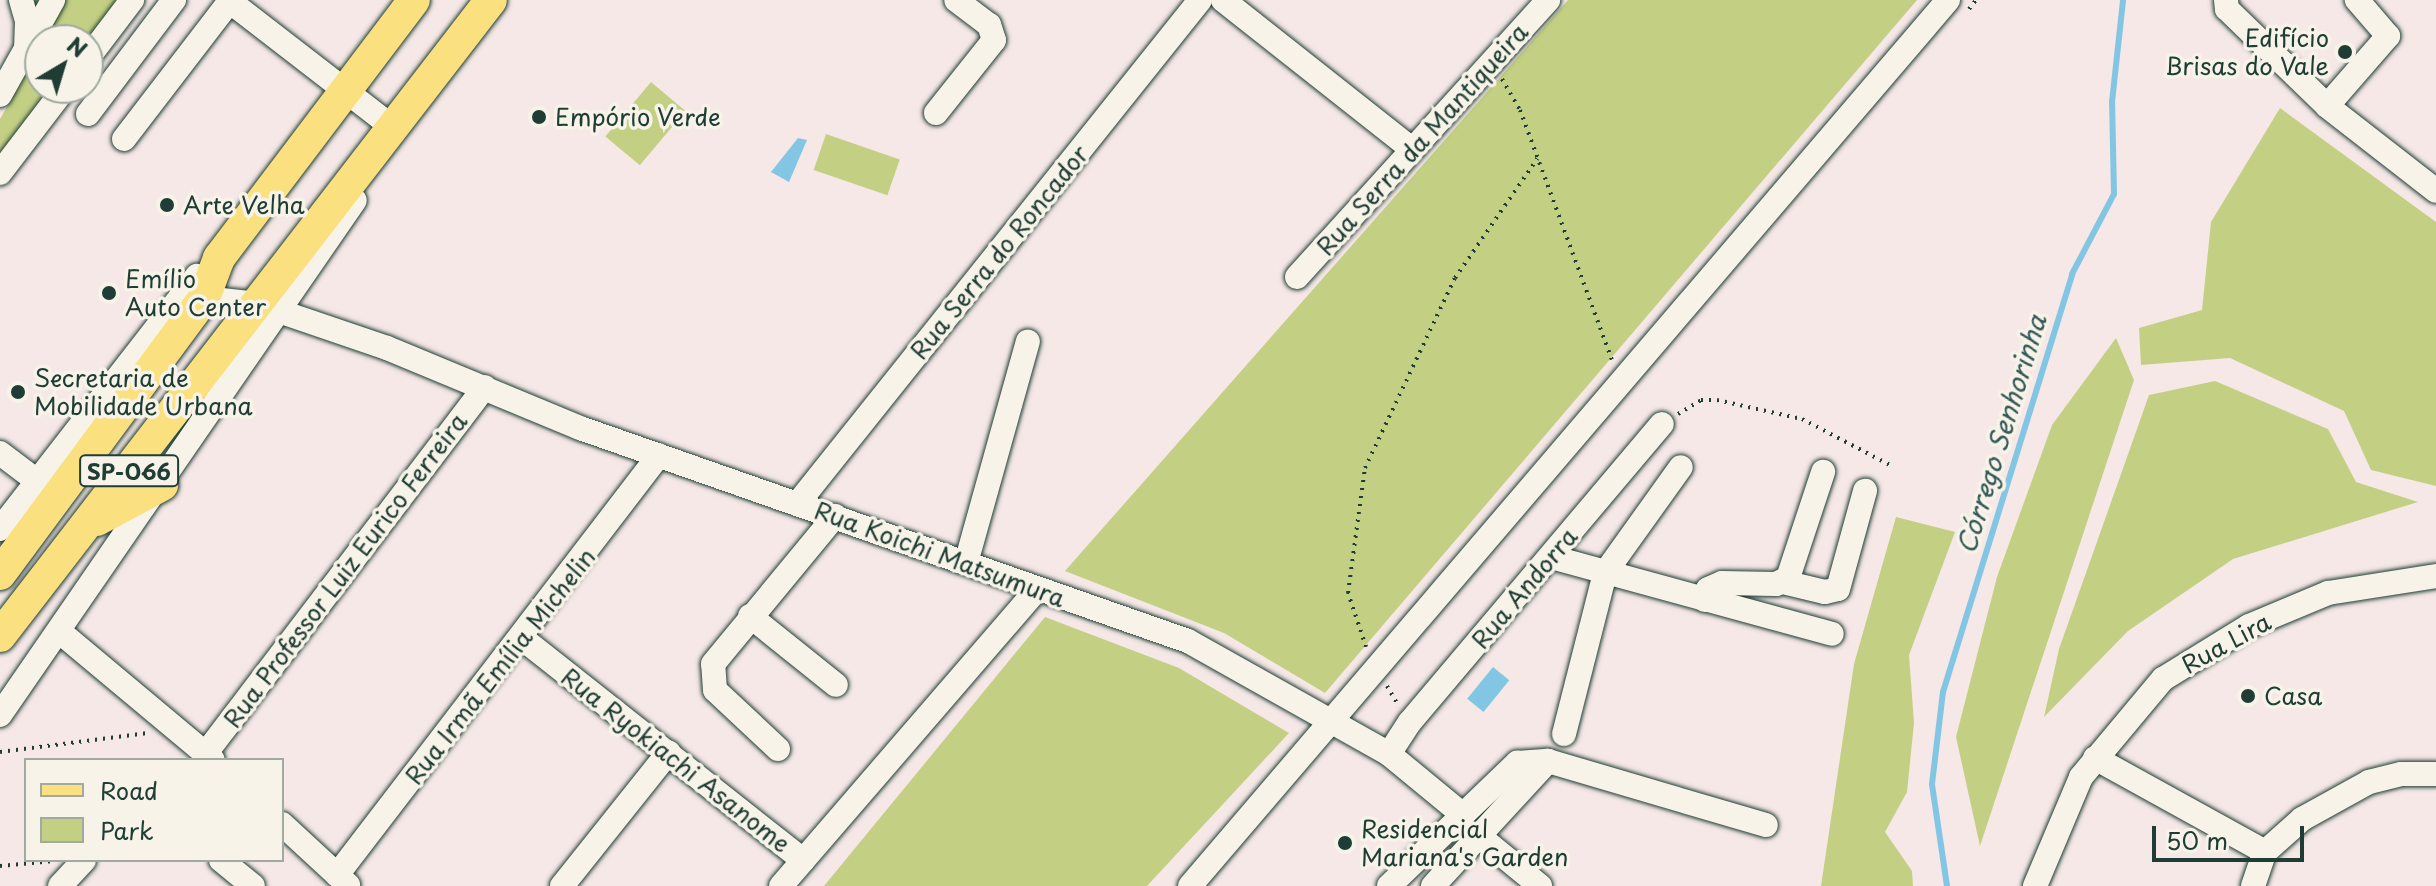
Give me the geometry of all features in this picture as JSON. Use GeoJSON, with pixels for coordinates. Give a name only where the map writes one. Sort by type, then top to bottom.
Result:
{"type":"FeatureCollection","features":[{"type":"Feature","properties":{"kind":"main road","name":"SP-066"},"geometry":{"type":"LineString","coordinates":[[0,574],[194,292],[414,0]]}},
{"type":"Feature","properties":{"kind":"main road","name":"SP-066"},"geometry":{"type":"LineString","coordinates":[[0,636],[87,525],[276,310],[358,167],[388,139],[491,0]]}},
{"type":"Feature","properties":{"kind":"main road"},"geometry":{"type":"LineString","coordinates":[[87,525],[162,485]]}},
{"type":"Feature","properties":{"kind":"street"},"geometry":{"type":"LineString","coordinates":[[21,0],[27,24]]}},
{"type":"Feature","properties":{"kind":"street"},"geometry":{"type":"LineString","coordinates":[[40,24],[53,0]]}},
{"type":"Feature","properties":{"kind":"street"},"geometry":{"type":"LineString","coordinates":[[104,37],[132,0]]}},
{"type":"Feature","properties":{"kind":"street"},"geometry":{"type":"LineString","coordinates":[[88,114],[174,0]]}},
{"type":"Feature","properties":{"kind":"street"},"geometry":{"type":"LineString","coordinates":[[936,113],[994,40],[989,25],[956,0]]}},
{"type":"Feature","properties":{"kind":"street","name":"Rua Serra do Roncador"},"geometry":{"type":"LineString","coordinates":[[798,503],[1200,0]]}},
{"type":"Feature","properties":{"kind":"street"},"geometry":{"type":"LineString","coordinates":[[1223,0],[1412,149]]}},
{"type":"Feature","properties":{"kind":"street","name":"Rua Serra da Mantiqueira"},"geometry":{"type":"LineString","coordinates":[[1297,277],[1548,0]]}},
{"type":"Feature","properties":{"kind":"street"},"geometry":{"type":"LineString","coordinates":[[1190,886],[1948,0]]}},
{"type":"Feature","properties":{"kind":"street"},"geometry":{"type":"LineString","coordinates":[[2327,106],[2388,36],[2385,27],[2357,0]]}},
{"type":"Feature","properties":{"kind":"street"},"geometry":{"type":"LineString","coordinates":[[124,139],[229,1],[345,90],[388,139]]}},
{"type":"Feature","properties":{"kind":"street"},"geometry":{"type":"LineString","coordinates":[[2226,5],[2327,106],[2436,191]]}},
{"type":"Feature","properties":{"kind":"street"},"geometry":{"type":"LineString","coordinates":[[0,95],[24,54]]}},
{"type":"Feature","properties":{"kind":"street"},"geometry":{"type":"LineString","coordinates":[[131,57],[167,84]]}},
{"type":"Feature","properties":{"kind":"street"},"geometry":{"type":"LineString","coordinates":[[0,173],[53,104]]}},
{"type":"Feature","properties":{"kind":"street"},"geometry":{"type":"LineString","coordinates":[[0,529],[194,292]]}},
{"type":"Feature","properties":{"kind":"street","name":"Rua Koichi Matsumura"},"geometry":{"type":"LineString","coordinates":[[194,292],[276,310],[659,455],[1188,641],[1389,754],[1463,815]]}},
{"type":"Feature","properties":{"kind":"street"},"geometry":{"type":"LineString","coordinates":[[0,715],[162,485],[276,310]]}},
{"type":"Feature","properties":{"kind":"street"},"geometry":{"type":"LineString","coordinates":[[966,563],[1028,341]]}},
{"type":"Feature","properties":{"kind":"street","name":"Rua Professor Luiz Eurico Ferreira"},"geometry":{"type":"LineString","coordinates":[[210,757],[485,387]]}},
{"type":"Feature","properties":{"kind":"street","name":"Rua Andorra"},"geometry":{"type":"LineString","coordinates":[[1389,754],[1410,722],[1662,424]]}},
{"type":"Feature","properties":{"kind":"street"},"geometry":{"type":"LineString","coordinates":[[0,453],[37,481]]}},
{"type":"Feature","properties":{"kind":"street","name":"Rua Irmã Emília Michelin"},"geometry":{"type":"LineString","coordinates":[[343,881],[659,455]]}},
{"type":"Feature","properties":{"kind":"street"},"geometry":{"type":"LineString","coordinates":[[1564,734],[1605,573],[1681,467]]}},
{"type":"Feature","properties":{"kind":"street"},"geometry":{"type":"LineString","coordinates":[[1783,582],[1793,570],[1823,472]]}},
{"type":"Feature","properties":{"kind":"street"},"geometry":{"type":"LineString","coordinates":[[1705,600],[1708,589],[1722,583],[1783,582],[1825,592],[1838,589],[1865,491]]}},
{"type":"Feature","properties":{"kind":"street"},"geometry":{"type":"LineString","coordinates":[[778,749],[729,705],[710,677],[713,664],[835,516]]}},
{"type":"Feature","properties":{"kind":"street"},"geometry":{"type":"LineString","coordinates":[[1551,557],[1832,634]]}},
{"type":"Feature","properties":{"kind":"street","name":"Rua Lira"},"geometry":{"type":"LineString","coordinates":[[2035,886],[2059,824],[2095,758],[2163,679],[2249,626],[2328,593],[2436,576]]}},
{"type":"Feature","properties":{"kind":"street"},"geometry":{"type":"LineString","coordinates":[[803,860],[1037,589]]}},
{"type":"Feature","properties":{"kind":"street"},"geometry":{"type":"LineString","coordinates":[[750,616],[836,685]]}},
{"type":"Feature","properties":{"kind":"street"},"geometry":{"type":"LineString","coordinates":[[60,632],[210,757]]}},
{"type":"Feature","properties":{"kind":"street","name":"Rua Ryokiachi Asanome"},"geometry":{"type":"LineString","coordinates":[[523,639],[803,860],[781,886]]}},
{"type":"Feature","properties":{"kind":"street"},"geometry":{"type":"LineString","coordinates":[[562,886],[669,752]]}},
{"type":"Feature","properties":{"kind":"street"},"geometry":{"type":"LineString","coordinates":[[2095,758],[2265,852]]}},
{"type":"Feature","properties":{"kind":"street"},"geometry":{"type":"LineString","coordinates":[[1433,886],[1548,761]]}},
{"type":"Feature","properties":{"kind":"street"},"geometry":{"type":"LineString","coordinates":[[1389,886],[1508,768],[1548,761],[1766,825]]}},
{"type":"Feature","properties":{"kind":"street"},"geometry":{"type":"LineString","coordinates":[[2253,886],[2265,852],[2282,832],[2369,782],[2401,774],[2436,774]]}},
{"type":"Feature","properties":{"kind":"street"},"geometry":{"type":"LineString","coordinates":[[284,826],[343,881]]}},
{"type":"Feature","properties":{"kind":"street"},"geometry":{"type":"LineString","coordinates":[[1479,836],[1540,886]]}},
{"type":"Feature","properties":{"kind":"street"},"geometry":{"type":"LineString","coordinates":[[60,886],[82,862]]}},
{"type":"Feature","properties":{"kind":"street"},"geometry":{"type":"LineString","coordinates":[[223,862],[253,886]]}},
{"type":"Feature","properties":{"kind":"path"},"geometry":{"type":"LineString","coordinates":[[1488,66],[1508,85],[1622,380]]}},
{"type":"Feature","properties":{"kind":"path"},"geometry":{"type":"LineString","coordinates":[[1410,722],[1375,668],[1348,593],[1365,468],[1455,278],[1537,159]]}},
{"type":"Feature","properties":{"kind":"path"},"geometry":{"type":"LineString","coordinates":[[1662,424],[1701,400],[1717,400],[1802,419],[1890,465]]}},
{"type":"Feature","properties":{"kind":"path"},"geometry":{"type":"LineString","coordinates":[[0,752],[179,732]]}},
{"type":"Feature","properties":{"kind":"path"},"geometry":{"type":"LineString","coordinates":[[0,866],[40,862]]}},
{"type":"Feature","properties":{"kind":"green space"},"geometry":{"type":"Polygon","coordinates":[[[32,0],[118,0],[100,24],[46,24],[32,0]]]}},
{"type":"Feature","properties":{"kind":"green space"},"geometry":{"type":"Polygon","coordinates":[[[1568,0],[1917,0],[1325,693],[1224,633],[1065,571],[1568,0]]]}},
{"type":"Feature","properties":{"kind":"green space"},"geometry":{"type":"Polygon","coordinates":[[[24,77],[24,104],[40,104],[0,157],[0,119],[24,77]]]}},
{"type":"Feature","properties":{"kind":"green space"},"geometry":{"type":"Polygon","coordinates":[[[651,82],[685,111],[640,165],[605,136],[651,82]]]}},
{"type":"Feature","properties":{"kind":"green space"},"geometry":{"type":"Polygon","coordinates":[[[2280,108],[2436,222],[2436,486],[2371,470],[2344,411],[2230,358],[2141,365],[2139,328],[2202,310],[2211,222],[2280,108]]]}},
{"type":"Feature","properties":{"kind":"green space"},"geometry":{"type":"Polygon","coordinates":[[[826,134],[900,159],[887,195],[814,170],[826,134]]]}},
{"type":"Feature","properties":{"kind":"green space"},"geometry":{"type":"Polygon","coordinates":[[[2116,338],[2134,380],[1980,846],[1956,737],[1997,577],[2052,425],[2116,338]]]}},
{"type":"Feature","properties":{"kind":"green space"},"geometry":{"type":"Polygon","coordinates":[[[2215,381],[2328,429],[2356,482],[2418,502],[2233,559],[2128,631],[2044,717],[2059,649],[2149,395],[2215,381]]]}},
{"type":"Feature","properties":{"kind":"green space"},"geometry":{"type":"Polygon","coordinates":[[[1896,517],[1955,532],[1909,655],[1914,723],[1907,792],[1885,832],[1912,871],[1913,886],[1821,886],[1854,664],[1896,517]]]}},
{"type":"Feature","properties":{"kind":"green space"},"geometry":{"type":"Polygon","coordinates":[[[1045,617],[1179,668],[1289,733],[1147,886],[824,886],[1045,617]]]}},
{"type":"Feature","properties":{"kind":"water"},"geometry":{"type":"Polygon","coordinates":[[[798,138],[807,140],[789,182],[771,172],[798,138]]]}},
{"type":"Feature","properties":{"kind":"water"},"geometry":{"type":"Polygon","coordinates":[[[1493,667],[1509,680],[1484,712],[1467,699],[1493,667]]]}},
{"type":"Feature","properties":{"kind":"waterway","name":"Córrego Senhorinha"},"geometry":{"type":"LineString","coordinates":[[1947,886],[1932,784],[1943,692],[2072,274],[2114,194],[2112,102],[2123,0]]}},
{"type":"Feature","properties":{"kind":"place","name":"Edifício Brisas do Vale"},"geometry":{"type":"Point","coordinates":[2345,52]}},
{"type":"Feature","properties":{"kind":"place","name":"Empório Verde"},"geometry":{"type":"Point","coordinates":[539,117]}},
{"type":"Feature","properties":{"kind":"place","name":"Arte Velha"},"geometry":{"type":"Point","coordinates":[167,205]}},
{"type":"Feature","properties":{"kind":"place","name":"Emílio Auto Center"},"geometry":{"type":"Point","coordinates":[109,293]}},
{"type":"Feature","properties":{"kind":"place","name":"Secretaria de Mobilidade Urbana"},"geometry":{"type":"Point","coordinates":[18,392]}},
{"type":"Feature","properties":{"kind":"place","name":"Casa"},"geometry":{"type":"Point","coordinates":[2248,696]}},
{"type":"Feature","properties":{"kind":"place","name":"Residencial Mariana's Garden"},"geometry":{"type":"Point","coordinates":[1345,843]}}]}
